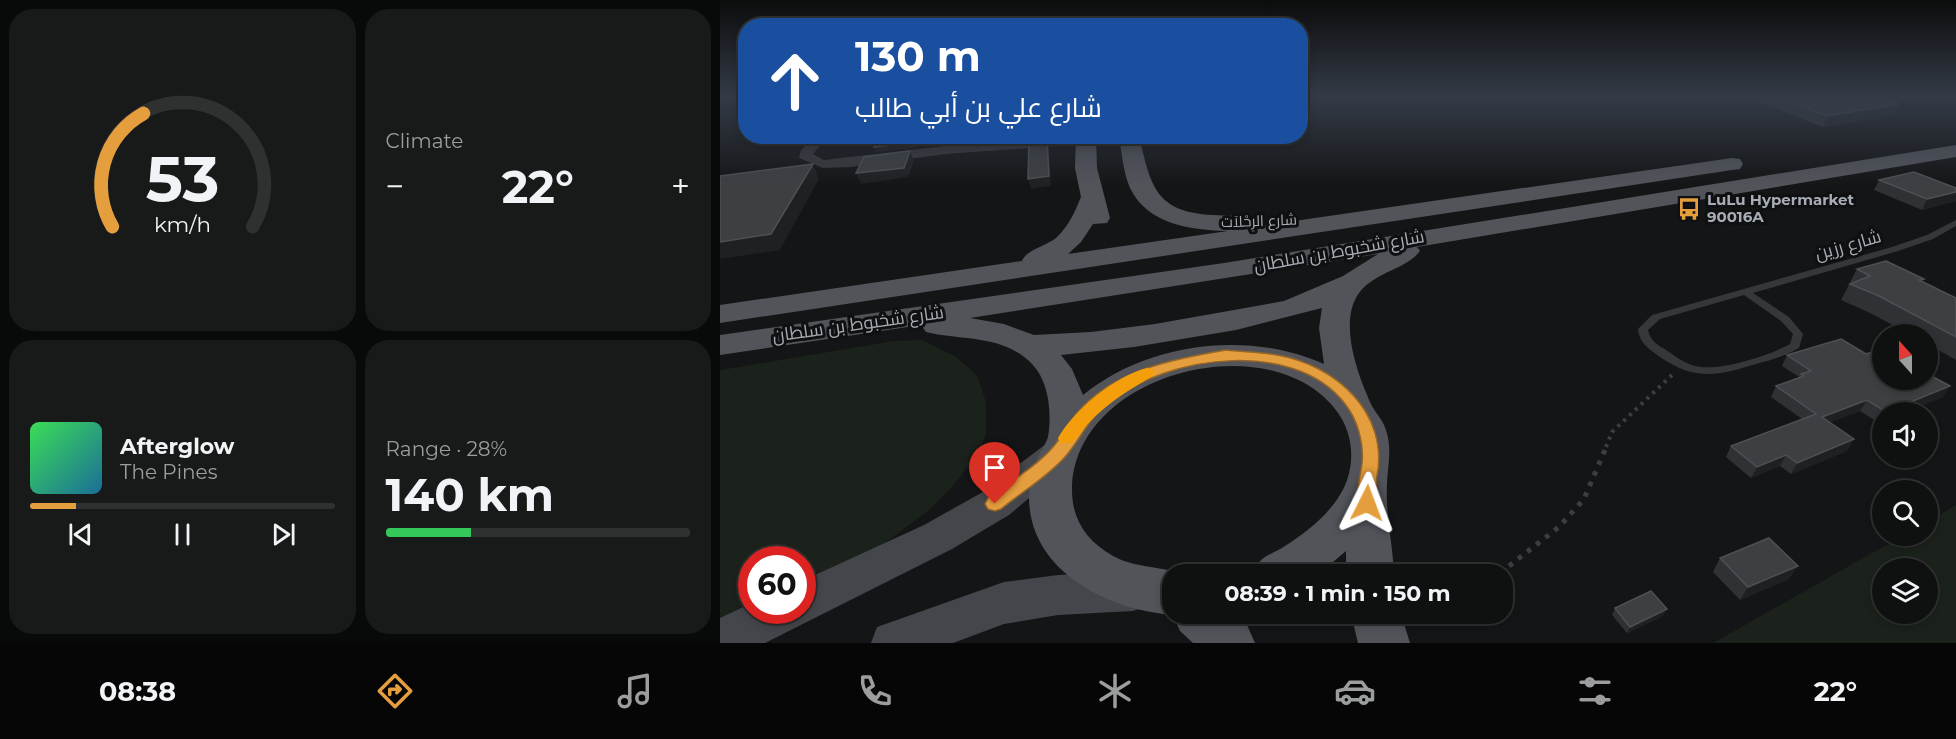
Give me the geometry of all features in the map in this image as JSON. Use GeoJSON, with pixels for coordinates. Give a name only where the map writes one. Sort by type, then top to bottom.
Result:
{"type":"FeatureCollection","features":[{"type":"Feature","properties":{"kind":"main road","name":"شارع شخبوط بن سلطان"},"geometry":{"type":"LineString","coordinates":[[720,314],[1956,132]]}},
{"type":"Feature","properties":{"kind":"main road"},"geometry":{"type":"LineString","coordinates":[[1083,144],[1106,256]]}},
{"type":"Feature","properties":{"kind":"main road","name":"شارع الرِحْلاَت"},"geometry":{"type":"LineString","coordinates":[[1131,144],[1134,169],[1142,190],[1150,201],[1169,214],[1222,224],[1405,212]]}},
{"type":"Feature","properties":{"kind":"main road","name":"شارع شخبوط بن سلطان"},"geometry":{"type":"LineString","coordinates":[[720,345],[1207,273],[1956,151]]}},
{"type":"Feature","properties":{"kind":"main road"},"geometry":{"type":"LineString","coordinates":[[1028,345],[1095,343],[1257,317],[1317,300],[1350,283],[1377,263],[1409,250],[1660,207],[1680,201],[1688,193]]}},
{"type":"Feature","properties":{"kind":"main road"},"geometry":{"type":"LineString","coordinates":[[881,290],[1030,262],[1048,256],[1068,244],[1076,235],[1093,197]]}},
{"type":"Feature","properties":{"kind":"main road"},"geometry":{"type":"LineString","coordinates":[[1207,273],[1196,270],[1195,264],[1210,257],[1344,235],[1405,212]]}},
{"type":"Feature","properties":{"kind":"main road"},"geometry":{"type":"LineString","coordinates":[[1350,283],[1338,302],[1334,339],[1354,405],[1364,422],[1370,441],[1371,462],[1367,484],[1370,564]]}},
{"type":"Feature","properties":{"kind":"main road"},"geometry":{"type":"LineString","coordinates":[[825,328],[956,325],[999,333],[1028,345],[1045,357],[1058,373],[1063,387],[1063,445],[1052,473],[1050,494],[1053,514],[1061,534],[1075,553],[1094,569],[1118,582],[1159,592]]}},
{"type":"Feature","properties":{"kind":"main road"},"geometry":{"type":"LineString","coordinates":[[816,596],[899,557],[985,509],[1063,445],[1089,411],[1124,384],[1148,372],[1200,358],[1252,356],[1292,364],[1321,376],[1339,389],[1354,405]]}},
{"type":"Feature","properties":{"kind":"main road"},"geometry":{"type":"LineString","coordinates":[[1293,564],[1315,552],[1339,531],[1357,508],[1367,484]]}},
{"type":"Feature","properties":{"kind":"main road"},"geometry":{"type":"LineString","coordinates":[[894,643],[1004,603],[1058,595],[1159,592]]}},
{"type":"Feature","properties":{"kind":"main road"},"geometry":{"type":"LineString","coordinates":[[720,641],[756,624]]}},
{"type":"Feature","properties":{"kind":"main road"},"geometry":{"type":"LineString","coordinates":[[1209,624],[1229,643]]}},
{"type":"Feature","properties":{"kind":"main road"},"geometry":{"type":"LineString","coordinates":[[1379,624],[1384,643]]}},
{"type":"Feature","properties":{"kind":"street"},"geometry":{"type":"LineString","coordinates":[[816,144],[806,153],[806,158],[823,164],[850,163],[945,150],[1027,144]]}},
{"type":"Feature","properties":{"kind":"lane","name":"شارع رزين"},"geometry":{"type":"LineString","coordinates":[[1681,366],[1648,342],[1643,328],[1648,322],[1895,249],[1930,237],[1956,223]]}},
{"type":"Feature","properties":{"kind":"lane"},"geometry":{"type":"LineString","coordinates":[[1681,366],[1708,373],[1720,372],[1783,353],[1795,346],[1799,341],[1798,333],[1792,325],[1745,292]]}},
{"type":"Feature","properties":{"kind":"path"},"geometry":{"type":"LineString","coordinates":[[1512,564],[1559,528],[1584,499],[1612,432],[1681,366]]}},
{"type":"Feature","properties":{"kind":"shaded area"},"geometry":{"type":"Polygon","coordinates":[[[922,340],[955,356],[977,375],[986,402],[986,434],[978,454],[952,487],[928,511],[862,560],[816,583],[816,546],[738,546],[738,616],[720,623],[720,370],[894,341],[922,340]]]}},
{"type":"Feature","properties":{"kind":"shaded area"},"geometry":{"type":"Polygon","coordinates":[[[1956,505],[1956,643],[1713,643],[1884,546],[1938,546],[1938,515],[1956,505]]]}},
{"type":"Feature","properties":{"kind":"building"},"geometry":{"type":"Polygon","coordinates":[[[876,144],[900,144],[874,147],[876,144]]]}},
{"type":"Feature","properties":{"kind":"building"},"geometry":{"type":"Polygon","coordinates":[[[1029,144],[1047,144],[1049,176],[1028,179],[1029,144]]]}},
{"type":"Feature","properties":{"kind":"building"},"geometry":{"type":"Polygon","coordinates":[[[910,151],[904,168],[856,173],[864,157],[910,151]]]}},
{"type":"Feature","properties":{"kind":"building"},"geometry":{"type":"Polygon","coordinates":[[[813,164],[771,234],[720,242],[720,176],[813,164]]]}},
{"type":"Feature","properties":{"kind":"building"},"geometry":{"type":"Polygon","coordinates":[[[1914,172],[1956,188],[1956,192],[1927,199],[1879,180],[1914,172]]]}},
{"type":"Feature","properties":{"kind":"building"},"geometry":{"type":"Polygon","coordinates":[[[1886,261],[1924,279],[1919,280],[1956,298],[1956,337],[1938,327],[1938,324],[1932,324],[1879,296],[1850,284],[1870,276],[1857,269],[1886,261]]]}},
{"type":"Feature","properties":{"kind":"building"},"geometry":{"type":"Polygon","coordinates":[[[1841,339],[1866,354],[1872,352],[1872,390],[1938,390],[1938,379],[1950,386],[1911,402],[1872,403],[1867,400],[1822,417],[1854,439],[1797,463],[1786,455],[1757,467],[1731,446],[1816,414],[1776,386],[1804,376],[1801,374],[1811,371],[1787,355],[1841,339]]]}},
{"type":"Feature","properties":{"kind":"building"},"geometry":{"type":"Polygon","coordinates":[[[1769,538],[1798,566],[1748,587],[1720,558],[1769,538]]]}},
{"type":"Feature","properties":{"kind":"building"},"geometry":{"type":"Polygon","coordinates":[[[1651,591],[1667,609],[1630,627],[1615,608],[1651,591]]]}},
{"type":"Feature","properties":{"kind":"slow traffic"},"geometry":{"type":"LineString","coordinates":[[1066,438],[1102,399],[1147,372]]}},
{"type":"Feature","properties":{"kind":"place","name":"LuLu Hypermarket 90016A"},"geometry":{"type":"Point","coordinates":[1689,209]}},
{"type":"Feature","properties":{"kind":"route"},"geometry":{"type":"LineString","coordinates":[[995,504],[1059,453],[1067,437],[1083,417],[1102,399],[1124,384],[1174,363],[1226,355],[1277,359],[1321,376],[1339,389],[1354,405],[1364,422],[1370,441],[1371,462],[1367,484],[1367,503]]}}]}
